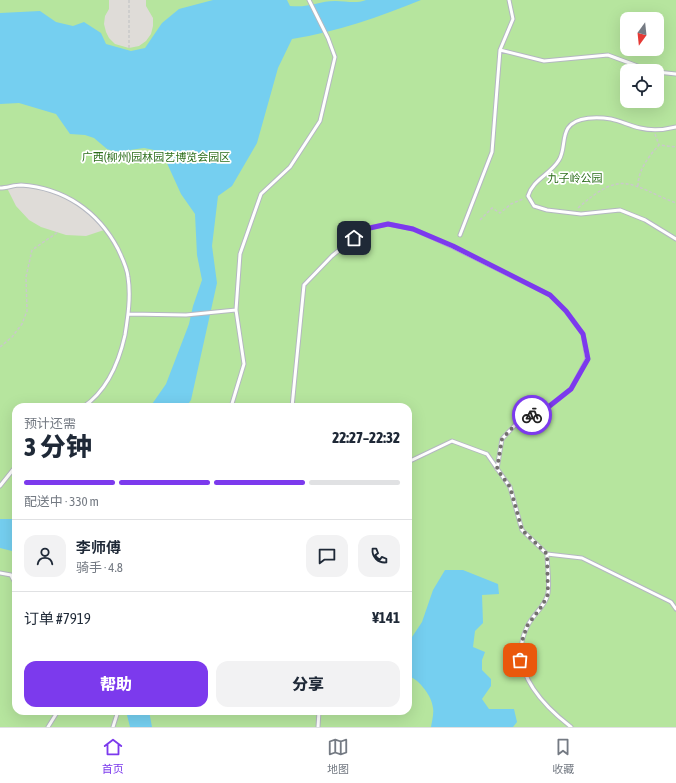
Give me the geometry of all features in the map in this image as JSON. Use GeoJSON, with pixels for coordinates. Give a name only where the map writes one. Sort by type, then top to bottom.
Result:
{"type":"FeatureCollection","features":[{"type":"Feature","properties":{"kind":"lane"},"geometry":{"type":"LineString","coordinates":[[233,403],[244,364],[236,310],[240,254],[261,194],[290,167],[320,121],[335,57],[328,38],[309,0]]}},
{"type":"Feature","properties":{"kind":"lane"},"geometry":{"type":"LineString","coordinates":[[460,234],[492,152],[500,50],[513,19],[509,0]]}},
{"type":"Feature","properties":{"kind":"lane"},"geometry":{"type":"LineString","coordinates":[[500,50],[544,61],[608,56],[631,64]]}},
{"type":"Feature","properties":{"kind":"lane"},"geometry":{"type":"LineString","coordinates":[[664,73],[676,74]]}},
{"type":"Feature","properties":{"kind":"lane"},"geometry":{"type":"LineString","coordinates":[[676,127],[654,130],[640,128],[610,119],[596,118],[579,120],[568,128],[560,160],[546,175],[536,182],[530,189],[528,196],[534,206],[547,210],[581,214],[620,210],[644,220],[676,239]]}},
{"type":"Feature","properties":{"kind":"lane"},"geometry":{"type":"LineString","coordinates":[[0,188],[19,185],[60,194],[81,206],[96,218],[106,229],[124,261],[128,278],[129,314],[123,343],[116,364],[105,384],[87,403]]}},
{"type":"Feature","properties":{"kind":"lane"},"geometry":{"type":"LineString","coordinates":[[292,403],[304,286],[332,256],[365,229],[388,224],[413,229],[453,246],[550,295],[566,311],[583,334],[588,359],[571,389],[547,408],[517,423],[502,439],[497,469]]}},
{"type":"Feature","properties":{"kind":"lane"},"geometry":{"type":"LineString","coordinates":[[129,314],[186,315],[236,310]]}},
{"type":"Feature","properties":{"kind":"lane"},"geometry":{"type":"LineString","coordinates":[[412,460],[452,441],[487,454],[510,487],[522,530],[547,554],[582,558],[671,602],[676,609]]}},
{"type":"Feature","properties":{"kind":"lane"},"geometry":{"type":"LineString","coordinates":[[0,486],[12,471]]}},
{"type":"Feature","properties":{"kind":"lane"},"geometry":{"type":"LineString","coordinates":[[547,554],[548,594],[542,606],[527,626],[522,641],[520,660],[528,682],[551,712],[571,727]]}},
{"type":"Feature","properties":{"kind":"lane"},"geometry":{"type":"LineString","coordinates":[[0,573],[11,575],[12,577]]}},
{"type":"Feature","properties":{"kind":"lane"},"geometry":{"type":"LineString","coordinates":[[48,727],[56,715]]}},
{"type":"Feature","properties":{"kind":"lane"},"geometry":{"type":"LineString","coordinates":[[113,727],[117,715]]}},
{"type":"Feature","properties":{"kind":"lane"},"geometry":{"type":"LineString","coordinates":[[318,727],[319,715]]}},
{"type":"Feature","properties":{"kind":"path"},"geometry":{"type":"LineString","coordinates":[[128,48],[129,0]]}},
{"type":"Feature","properties":{"kind":"path"},"geometry":{"type":"LineString","coordinates":[[654,130],[659,145]]}},
{"type":"Feature","properties":{"kind":"path"},"geometry":{"type":"LineString","coordinates":[[659,145],[676,147]]}},
{"type":"Feature","properties":{"kind":"path"},"geometry":{"type":"LineString","coordinates":[[638,186],[638,179],[648,157],[659,145]]}},
{"type":"Feature","properties":{"kind":"path"},"geometry":{"type":"LineString","coordinates":[[572,213],[605,187],[623,183],[638,186],[676,203]]}},
{"type":"Feature","properties":{"kind":"path"},"geometry":{"type":"LineString","coordinates":[[480,220],[492,208],[500,214],[511,204],[528,196]]}},
{"type":"Feature","properties":{"kind":"path"},"geometry":{"type":"LineString","coordinates":[[0,347],[12,337],[22,324],[27,311],[26,277],[32,250],[58,232]]}},
{"type":"Feature","properties":{"kind":"green space"},"geometry":{"type":"Polygon","coordinates":[[[0,0],[676,0],[676,727],[0,727],[0,0]]]}},
{"type":"Feature","properties":{"kind":"shaded area"},"geometry":{"type":"Polygon","coordinates":[[[109,0],[146,0],[146,6],[153,18],[153,26],[151,34],[146,41],[139,46],[129,48],[115,44],[109,38],[104,24],[105,16],[109,9],[109,0]]]}},
{"type":"Feature","properties":{"kind":"shaded area"},"geometry":{"type":"Polygon","coordinates":[[[19,185],[60,194],[81,206],[107,229],[86,236],[66,235],[41,227],[29,220],[16,206],[7,188],[19,185]]]}},
{"type":"Feature","properties":{"kind":"water"},"geometry":{"type":"Polygon","coordinates":[[[213,0],[287,0],[290,6],[297,6],[335,1],[355,2],[366,0],[421,0],[358,23],[292,39],[278,68],[257,143],[232,186],[218,196],[212,246],[217,283],[191,400],[189,403],[153,403],[166,384],[189,324],[193,306],[202,280],[197,255],[195,214],[181,194],[166,161],[169,157],[154,150],[144,148],[116,152],[107,149],[94,138],[85,135],[70,134],[56,114],[19,103],[0,104],[0,13],[40,11],[56,22],[73,26],[84,22],[101,33],[106,44],[131,51],[145,48],[162,23],[179,9],[213,0]]]}},
{"type":"Feature","properties":{"kind":"water"},"geometry":{"type":"Polygon","coordinates":[[[0,519],[12,519],[12,551],[0,548],[0,519]]]}},
{"type":"Feature","properties":{"kind":"water"},"geometry":{"type":"Polygon","coordinates":[[[445,570],[463,570],[498,584],[499,594],[482,595],[483,623],[475,631],[473,647],[485,652],[482,660],[482,670],[491,679],[491,686],[482,699],[489,709],[514,709],[517,722],[513,727],[431,727],[433,717],[432,703],[428,693],[412,678],[412,637],[422,622],[433,590],[445,570]]]}},
{"type":"Feature","properties":{"kind":"water"},"geometry":{"type":"Polygon","coordinates":[[[127,715],[150,715],[152,727],[130,727],[127,715]]]}},
{"type":"Feature","properties":{"kind":"way so far"},"geometry":{"type":"LineString","coordinates":[[520,660],[522,641],[527,626],[542,606],[548,594],[547,554],[522,530],[510,487],[497,469],[502,439],[517,423],[532,415]]}},
{"type":"Feature","properties":{"kind":"route"},"geometry":{"type":"LineString","coordinates":[[354,238],[365,229],[388,224],[413,229],[453,246],[550,295],[566,311],[583,334],[588,359],[571,389],[547,408],[532,415]]}},
{"type":"Feature","properties":{"kind":"park label","name":"广西(柳州)园林园艺博览会园区"},"geometry":{"type":"Point","coordinates":[156,157]}},
{"type":"Feature","properties":{"kind":"park label","name":"九子岭公园"},"geometry":{"type":"Point","coordinates":[575,178]}}]}
